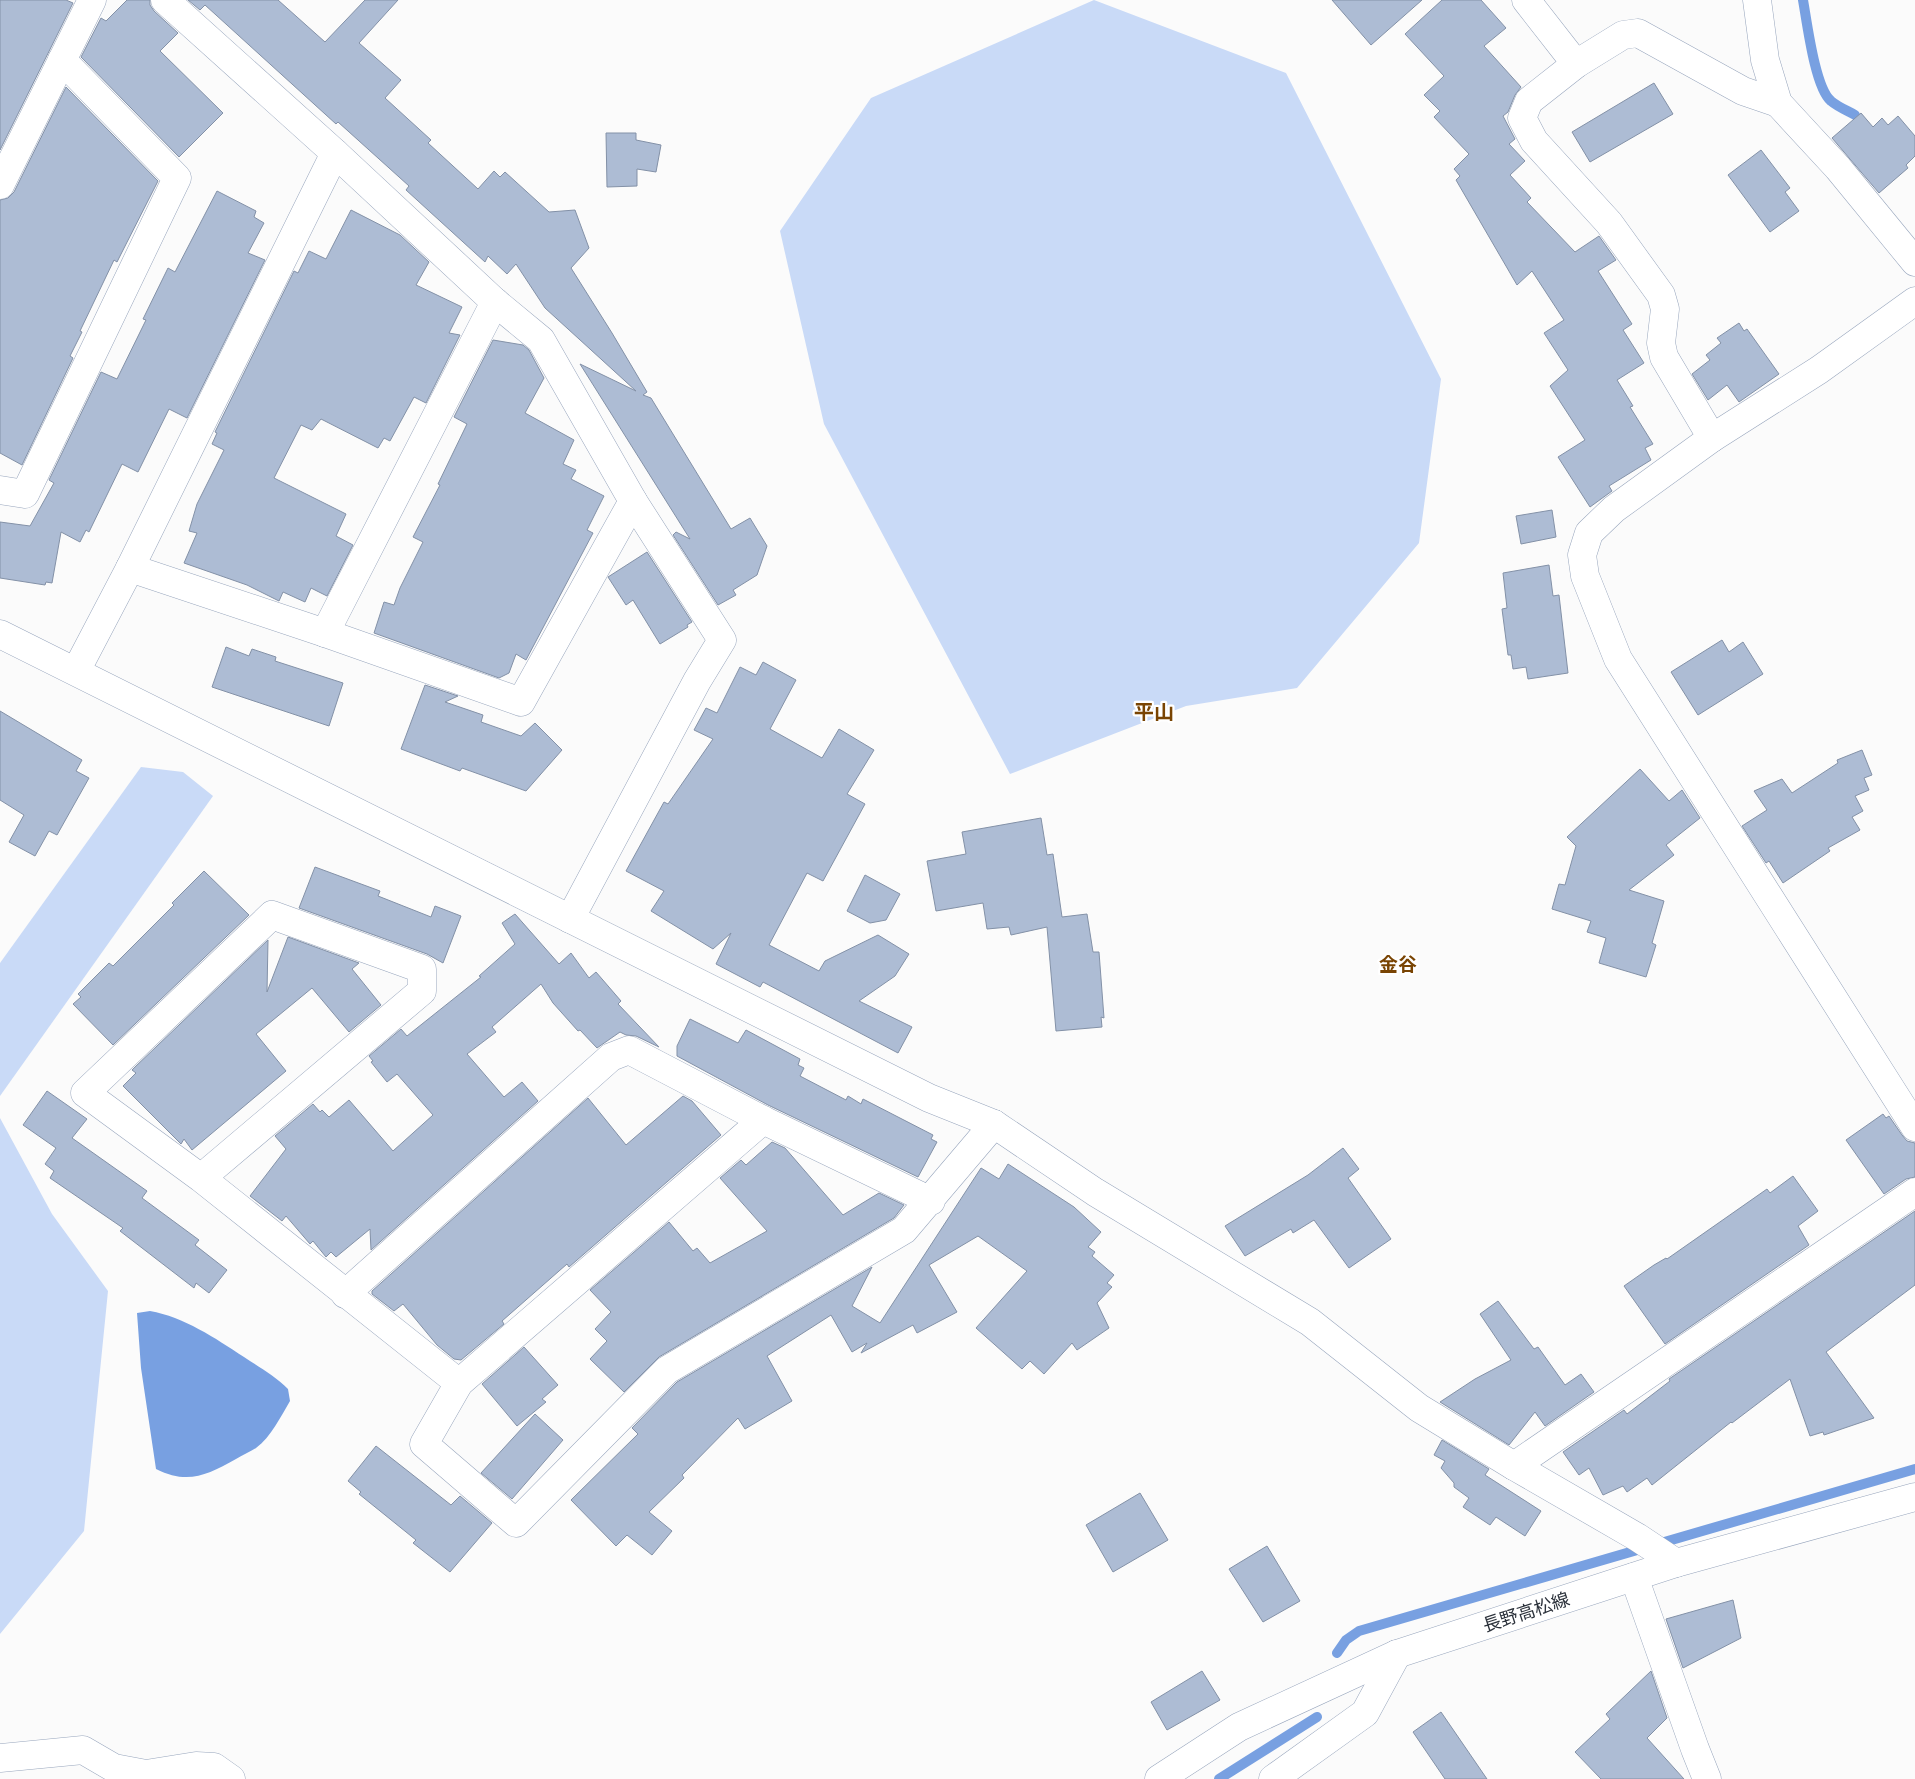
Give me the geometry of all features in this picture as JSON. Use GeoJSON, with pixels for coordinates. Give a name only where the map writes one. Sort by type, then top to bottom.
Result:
{"type":"FeatureCollection","features":[{"type":"Feature","properties":{"kind":"street"},"geometry":{"type":"LineString","coordinates":[[0,185],[92,0]]}},
{"type":"Feature","properties":{"kind":"street"},"geometry":{"type":"LineString","coordinates":[[165,0],[336,153],[495,302],[541,340],[633,500],[722,640],[697,682],[570,919]]}},
{"type":"Feature","properties":{"kind":"street"},"geometry":{"type":"LineString","coordinates":[[1526,0],[1576,64]]}},
{"type":"Feature","properties":{"kind":"street"},"geometry":{"type":"LineString","coordinates":[[1757,0],[1765,60],[1778,103],[1838,168],[1915,262]]}},
{"type":"Feature","properties":{"kind":"street"},"geometry":{"type":"LineString","coordinates":[[1712,438],[1664,358],[1661,343],[1665,309],[1661,295],[1609,222],[1534,141],[1522,118],[1529,102],[1576,64],[1623,35],[1638,33],[1743,91],[1778,103]]}},
{"type":"Feature","properties":{"kind":"street"},"geometry":{"type":"LineString","coordinates":[[0,490],[25,494],[177,178],[62,60]]}},
{"type":"Feature","properties":{"kind":"street"},"geometry":{"type":"LineString","coordinates":[[76,671],[130,568],[336,153]]}},
{"type":"Feature","properties":{"kind":"street"},"geometry":{"type":"LineString","coordinates":[[1915,301],[1819,370],[1712,438],[1614,509],[1589,533],[1582,555],[1585,576],[1618,659],[1915,1127]]}},
{"type":"Feature","properties":{"kind":"street"},"geometry":{"type":"LineString","coordinates":[[325,633],[495,302]]}},
{"type":"Feature","properties":{"kind":"street"},"geometry":{"type":"LineString","coordinates":[[130,568],[325,633],[521,702],[633,500]]}},
{"type":"Feature","properties":{"kind":"street"},"geometry":{"type":"LineString","coordinates":[[0,634],[929,1098],[994,1124],[1095,1192],[1310,1322],[1419,1408],[1668,1557]]}},
{"type":"Feature","properties":{"kind":"street"},"geometry":{"type":"LineString","coordinates":[[201,1178],[422,991],[422,969],[272,915],[85,1093],[201,1178],[459,1383]]}},
{"type":"Feature","properties":{"kind":"street"},"geometry":{"type":"LineString","coordinates":[[345,1294],[612,1056],[629,1050],[763,1120],[931,1200]]}},
{"type":"Feature","properties":{"kind":"street"},"geometry":{"type":"LineString","coordinates":[[763,1120],[459,1383],[424,1444],[516,1523],[667,1370],[904,1230],[994,1124]]}},
{"type":"Feature","properties":{"kind":"street"},"geometry":{"type":"LineString","coordinates":[[1514,1466],[1915,1192]]}},
{"type":"Feature","properties":{"kind":"street","name":"長野高松線"},"geometry":{"type":"LineString","coordinates":[[1159,1779],[1239,1728],[1397,1654],[1634,1577],[1668,1557],[1915,1497]]}},
{"type":"Feature","properties":{"kind":"street"},"geometry":{"type":"LineString","coordinates":[[1634,1577],[1707,1779]]}},
{"type":"Feature","properties":{"kind":"street"},"geometry":{"type":"LineString","coordinates":[[1273,1779],[1365,1712],[1397,1654]]}},
{"type":"Feature","properties":{"kind":"street"},"geometry":{"type":"LineString","coordinates":[[0,1758],[83,1750],[114,1768],[146,1774],[196,1766],[214,1768],[231,1779]]}},
{"type":"Feature","properties":{"kind":"shaded area"},"geometry":{"type":"Polygon","coordinates":[[[1094,0],[1286,73],[1441,379],[1419,543],[1297,688],[1186,706],[1010,774],[824,424],[780,231],[871,98],[1094,0]]]}},
{"type":"Feature","properties":{"kind":"shaded area"},"geometry":{"type":"Polygon","coordinates":[[[141,767],[183,772],[213,796],[0,1096],[0,963],[141,767]]]}},
{"type":"Feature","properties":{"kind":"shaded area"},"geometry":{"type":"Polygon","coordinates":[[[0,1118],[52,1214],[108,1291],[84,1531],[0,1634],[0,1118]]]}},
{"type":"Feature","properties":{"kind":"water"},"geometry":{"type":"Polygon","coordinates":[[[150,1311],[187,1323],[210,1336],[267,1372],[288,1389],[290,1401],[271,1432],[256,1448],[216,1470],[197,1476],[178,1476],[156,1469],[141,1368],[137,1313],[150,1311]]]}},
{"type":"Feature","properties":{"kind":"building"},"geometry":{"type":"Polygon","coordinates":[[[0,0],[66,0],[73,3],[0,150],[0,0]]]}},
{"type":"Feature","properties":{"kind":"building"},"geometry":{"type":"Polygon","coordinates":[[[127,0],[150,0],[150,5],[154,11],[178,33],[160,51],[223,113],[179,157],[81,57],[101,18],[106,21],[127,0]]]}},
{"type":"Feature","properties":{"kind":"building"},"geometry":{"type":"Polygon","coordinates":[[[188,0],[278,0],[325,42],[365,0],[398,0],[359,43],[401,80],[385,98],[431,140],[428,143],[478,189],[494,171],[500,177],[505,172],[549,212],[575,210],[589,248],[571,268],[647,392],[643,395],[651,398],[731,529],[750,518],[767,546],[757,575],[733,590],[736,595],[718,605],[673,535],[676,532],[690,539],[580,364],[636,391],[545,308],[516,264],[507,274],[488,256],[485,262],[406,190],[409,186],[338,122],[336,124],[205,5],[200,10],[188,0]]]}},
{"type":"Feature","properties":{"kind":"building"},"geometry":{"type":"Polygon","coordinates":[[[1332,0],[1422,0],[1371,45],[1332,0]]]}},
{"type":"Feature","properties":{"kind":"building"},"geometry":{"type":"Polygon","coordinates":[[[1442,0],[1481,0],[1506,28],[1484,46],[1521,87],[1515,95],[1508,112],[1503,116],[1515,139],[1509,144],[1525,161],[1510,175],[1531,198],[1527,202],[1575,252],[1599,236],[1616,260],[1598,271],[1632,324],[1623,330],[1644,363],[1617,380],[1633,406],[1630,407],[1653,444],[1645,448],[1651,460],[1609,486],[1612,491],[1590,507],[1558,457],[1585,440],[1550,386],[1568,370],[1544,333],[1564,320],[1532,271],[1517,285],[1456,180],[1460,176],[1454,169],[1469,154],[1434,117],[1440,111],[1424,95],[1444,76],[1405,34],[1442,0]]]}},
{"type":"Feature","properties":{"kind":"building"},"geometry":{"type":"Polygon","coordinates":[[[1654,83],[1673,114],[1590,162],[1572,132],[1654,83]]]}},
{"type":"Feature","properties":{"kind":"building"},"geometry":{"type":"Polygon","coordinates":[[[66,87],[158,181],[117,262],[114,260],[80,331],[82,332],[70,356],[73,358],[22,465],[0,453],[0,200],[8,198],[14,192],[66,87]]]}},
{"type":"Feature","properties":{"kind":"building"},"geometry":{"type":"Polygon","coordinates":[[[1861,113],[1873,127],[1882,118],[1888,125],[1898,116],[1915,136],[1915,156],[1906,165],[1908,168],[1879,193],[1832,138],[1861,113]]]}},
{"type":"Feature","properties":{"kind":"building"},"geometry":{"type":"Polygon","coordinates":[[[606,133],[636,133],[636,140],[661,145],[656,172],[637,169],[637,186],[607,187],[606,133]]]}},
{"type":"Feature","properties":{"kind":"building"},"geometry":{"type":"Polygon","coordinates":[[[1761,150],[1790,188],[1785,192],[1799,211],[1770,232],[1728,175],[1761,150]]]}},
{"type":"Feature","properties":{"kind":"building"},"geometry":{"type":"Polygon","coordinates":[[[217,191],[256,211],[254,217],[264,223],[248,253],[265,260],[187,418],[169,409],[138,472],[122,464],[89,532],[86,530],[80,542],[61,532],[52,583],[46,582],[45,585],[0,578],[0,522],[30,526],[54,483],[49,480],[101,372],[117,379],[146,320],[143,319],[168,268],[175,272],[217,191]]]}},
{"type":"Feature","properties":{"kind":"building"},"geometry":{"type":"Polygon","coordinates":[[[351,210],[400,235],[429,262],[416,285],[462,307],[449,333],[460,335],[426,403],[414,397],[390,441],[384,438],[378,448],[321,419],[312,430],[301,425],[274,478],[346,514],[336,536],[353,545],[327,596],[311,588],[305,602],[283,592],[279,601],[247,585],[184,563],[197,533],[189,531],[197,504],[224,450],[212,444],[217,433],[215,432],[294,271],[298,273],[309,251],[326,259],[351,210]]]}},
{"type":"Feature","properties":{"kind":"building"},"geometry":{"type":"Polygon","coordinates":[[[1739,323],[1744,331],[1747,329],[1779,374],[1739,402],[1727,385],[1708,400],[1692,374],[1710,360],[1706,355],[1721,343],[1717,338],[1739,323]]]}},
{"type":"Feature","properties":{"kind":"building"},"geometry":{"type":"Polygon","coordinates":[[[493,340],[523,345],[529,350],[544,378],[525,413],[574,440],[563,464],[576,470],[571,479],[604,496],[587,530],[593,533],[526,660],[516,654],[509,673],[499,678],[374,633],[384,602],[394,605],[400,588],[423,542],[413,537],[440,485],[438,484],[467,424],[454,417],[493,340]]]}},
{"type":"Feature","properties":{"kind":"building"},"geometry":{"type":"Polygon","coordinates":[[[1552,510],[1556,537],[1521,544],[1516,516],[1552,510]]]}},
{"type":"Feature","properties":{"kind":"building"},"geometry":{"type":"Polygon","coordinates":[[[647,552],[692,622],[687,625],[688,627],[660,644],[633,600],[626,605],[608,577],[647,552]]]}},
{"type":"Feature","properties":{"kind":"building"},"geometry":{"type":"Polygon","coordinates":[[[1549,565],[1553,596],[1559,595],[1568,673],[1528,679],[1526,667],[1513,669],[1511,655],[1508,655],[1502,609],[1507,608],[1503,573],[1549,565]]]}},
{"type":"Feature","properties":{"kind":"building"},"geometry":{"type":"Polygon","coordinates":[[[1722,640],[1729,652],[1743,642],[1763,674],[1698,715],[1671,672],[1722,640]]]}},
{"type":"Feature","properties":{"kind":"building"},"geometry":{"type":"Polygon","coordinates":[[[226,647],[249,656],[252,649],[276,657],[275,661],[343,683],[329,726],[212,687],[226,647]]]}},
{"type":"Feature","properties":{"kind":"building"},"geometry":{"type":"Polygon","coordinates":[[[763,662],[796,680],[770,729],[822,758],[839,729],[874,750],[847,794],[865,804],[823,881],[807,873],[769,945],[819,971],[825,961],[878,935],[909,954],[895,976],[859,1001],[912,1027],[898,1053],[763,982],[760,987],[716,964],[731,933],[713,949],[651,911],[664,891],[626,871],[664,802],[668,804],[713,739],[694,730],[706,708],[717,713],[740,667],[756,675],[763,662]]]}},
{"type":"Feature","properties":{"kind":"building"},"geometry":{"type":"Polygon","coordinates":[[[425,685],[458,696],[445,702],[483,715],[481,722],[521,736],[535,723],[562,750],[526,791],[462,768],[460,771],[401,749],[425,685]]]}},
{"type":"Feature","properties":{"kind":"building"},"geometry":{"type":"Polygon","coordinates":[[[0,711],[82,760],[76,771],[89,778],[57,835],[49,831],[35,856],[9,842],[24,815],[0,800],[0,711]]]}},
{"type":"Feature","properties":{"kind":"building"},"geometry":{"type":"Polygon","coordinates":[[[1862,750],[1872,775],[1864,778],[1869,790],[1855,796],[1863,811],[1852,817],[1860,830],[1828,848],[1830,851],[1783,883],[1769,861],[1766,863],[1742,826],[1767,810],[1754,791],[1782,779],[1792,793],[1838,763],[1837,760],[1862,750]]]}},
{"type":"Feature","properties":{"kind":"building"},"geometry":{"type":"Polygon","coordinates":[[[1640,769],[1669,801],[1682,790],[1700,818],[1666,845],[1674,855],[1629,890],[1664,901],[1652,943],[1656,945],[1646,977],[1599,963],[1606,938],[1587,932],[1591,921],[1552,909],[1559,884],[1565,885],[1576,846],[1567,837],[1640,769]]]}},
{"type":"Feature","properties":{"kind":"building"},"geometry":{"type":"Polygon","coordinates":[[[1041,818],[1047,855],[1053,854],[1062,917],[1087,914],[1093,952],[1099,952],[1104,1018],[1101,1017],[1102,1027],[1056,1031],[1047,927],[1011,935],[1009,927],[987,929],[983,903],[936,911],[927,861],[966,854],[962,832],[1041,818]]]}},
{"type":"Feature","properties":{"kind":"building"},"geometry":{"type":"Polygon","coordinates":[[[315,867],[380,891],[378,896],[431,917],[435,906],[461,916],[443,963],[427,954],[299,908],[315,867]]]}},
{"type":"Feature","properties":{"kind":"building"},"geometry":{"type":"Polygon","coordinates":[[[204,871],[249,915],[113,1045],[73,1004],[81,997],[78,994],[109,963],[113,966],[174,905],[172,903],[204,871]]]}},
{"type":"Feature","properties":{"kind":"building"},"geometry":{"type":"Polygon","coordinates":[[[865,875],[900,894],[886,920],[870,923],[847,911],[865,875]]]}},
{"type":"Feature","properties":{"kind":"building"},"geometry":{"type":"Polygon","coordinates":[[[515,914],[559,964],[571,953],[589,978],[596,972],[621,1001],[618,1004],[659,1047],[636,1036],[620,1032],[597,1048],[580,1030],[578,1031],[553,1003],[541,984],[492,1027],[496,1032],[467,1054],[504,1097],[522,1082],[538,1101],[371,1250],[370,1229],[336,1257],[331,1252],[326,1257],[313,1241],[310,1244],[286,1216],[282,1221],[250,1196],[286,1149],[275,1136],[313,1104],[320,1112],[322,1110],[329,1117],[349,1100],[393,1151],[433,1115],[397,1074],[387,1082],[371,1062],[373,1061],[369,1056],[401,1029],[407,1036],[481,977],[479,976],[515,944],[502,923],[515,914]]]}},
{"type":"Feature","properties":{"kind":"building"},"geometry":{"type":"Polygon","coordinates":[[[288,937],[359,963],[352,969],[381,1005],[349,1032],[312,988],[256,1034],[286,1071],[192,1150],[184,1139],[181,1144],[123,1086],[136,1073],[132,1070],[268,940],[267,992],[288,937]]]}},
{"type":"Feature","properties":{"kind":"building"},"geometry":{"type":"Polygon","coordinates":[[[690,1019],[738,1043],[746,1030],[800,1059],[798,1065],[804,1068],[800,1076],[846,1100],[848,1096],[861,1104],[863,1099],[933,1135],[931,1139],[937,1142],[918,1177],[768,1105],[677,1056],[677,1046],[690,1019]]]}},
{"type":"Feature","properties":{"kind":"building"},"geometry":{"type":"Polygon","coordinates":[[[47,1091],[87,1119],[72,1138],[147,1191],[142,1198],[199,1240],[195,1245],[227,1270],[209,1293],[196,1283],[194,1288],[120,1231],[123,1228],[50,1178],[54,1171],[45,1164],[56,1148],[23,1125],[47,1091]]]}},
{"type":"Feature","properties":{"kind":"building"},"geometry":{"type":"Polygon","coordinates":[[[683,1096],[692,1101],[721,1135],[569,1267],[567,1264],[502,1321],[504,1324],[461,1360],[454,1359],[437,1345],[403,1304],[394,1311],[372,1294],[372,1291],[588,1098],[626,1145],[683,1096]]]}},
{"type":"Feature","properties":{"kind":"building"},"geometry":{"type":"Polygon","coordinates":[[[1883,1114],[1886,1118],[1889,1116],[1907,1141],[1915,1143],[1915,1177],[1906,1179],[1884,1194],[1846,1140],[1883,1114]]]}},
{"type":"Feature","properties":{"kind":"building"},"geometry":{"type":"Polygon","coordinates":[[[772,1142],[785,1148],[843,1215],[879,1193],[904,1205],[894,1218],[659,1357],[624,1392],[590,1359],[607,1341],[595,1329],[611,1312],[590,1290],[669,1222],[693,1251],[697,1248],[710,1263],[767,1231],[720,1178],[741,1160],[746,1165],[772,1142]]]}},
{"type":"Feature","properties":{"kind":"building"},"geometry":{"type":"Polygon","coordinates":[[[1343,1148],[1359,1169],[1348,1178],[1391,1239],[1349,1268],[1314,1220],[1293,1233],[1291,1229],[1245,1256],[1225,1226],[1308,1175],[1343,1148]]]}},
{"type":"Feature","properties":{"kind":"building"},"geometry":{"type":"Polygon","coordinates":[[[1008,1164],[1074,1207],[1101,1232],[1088,1247],[1095,1252],[1092,1256],[1114,1275],[1107,1283],[1112,1287],[1097,1303],[1109,1328],[1077,1350],[1072,1343],[1044,1374],[1030,1361],[1022,1369],[976,1328],[1027,1271],[978,1236],[929,1265],[957,1312],[917,1333],[913,1325],[861,1353],[867,1343],[852,1352],[831,1315],[767,1356],[792,1401],[745,1429],[738,1418],[682,1475],[684,1478],[649,1512],[672,1531],[652,1555],[627,1535],[616,1546],[571,1500],[638,1434],[632,1428],[677,1382],[872,1267],[852,1306],[880,1323],[981,1168],[999,1179],[1008,1164]]]}},
{"type":"Feature","properties":{"kind":"building"},"geometry":{"type":"Polygon","coordinates":[[[1793,1176],[1818,1211],[1798,1226],[1809,1245],[1665,1344],[1624,1286],[1654,1265],[1667,1259],[1767,1189],[1770,1193],[1793,1176]]]}},
{"type":"Feature","properties":{"kind":"building"},"geometry":{"type":"Polygon","coordinates":[[[1915,1211],[1915,1285],[1826,1352],[1874,1418],[1824,1435],[1823,1432],[1810,1436],[1790,1379],[1731,1422],[1652,1485],[1647,1478],[1627,1492],[1623,1486],[1603,1495],[1589,1468],[1579,1475],[1563,1452],[1624,1410],[1627,1414],[1670,1381],[1669,1379],[1915,1211]]]}},
{"type":"Feature","properties":{"kind":"building"},"geometry":{"type":"Polygon","coordinates":[[[1498,1301],[1534,1349],[1538,1347],[1565,1385],[1581,1374],[1594,1392],[1545,1426],[1535,1412],[1509,1445],[1440,1402],[1475,1379],[1511,1360],[1480,1314],[1498,1301]]]}},
{"type":"Feature","properties":{"kind":"building"},"geometry":{"type":"Polygon","coordinates":[[[524,1347],[558,1385],[542,1399],[546,1402],[517,1426],[482,1384],[524,1347]]]}},
{"type":"Feature","properties":{"kind":"building"},"geometry":{"type":"Polygon","coordinates":[[[535,1414],[563,1440],[512,1499],[481,1473],[535,1414]]]}},
{"type":"Feature","properties":{"kind":"building"},"geometry":{"type":"Polygon","coordinates":[[[1442,1440],[1489,1469],[1485,1475],[1541,1511],[1525,1536],[1496,1517],[1490,1525],[1463,1507],[1469,1498],[1454,1487],[1454,1483],[1441,1468],[1445,1461],[1434,1455],[1442,1440]]]}},
{"type":"Feature","properties":{"kind":"building"},"geometry":{"type":"Polygon","coordinates":[[[376,1446],[451,1505],[460,1496],[492,1523],[450,1572],[413,1543],[416,1540],[359,1494],[361,1492],[348,1481],[376,1446]]]}},
{"type":"Feature","properties":{"kind":"building"},"geometry":{"type":"Polygon","coordinates":[[[1140,1493],[1168,1540],[1113,1572],[1086,1525],[1140,1493]]]}},
{"type":"Feature","properties":{"kind":"building"},"geometry":{"type":"Polygon","coordinates":[[[1267,1546],[1300,1601],[1263,1622],[1229,1569],[1267,1546]]]}},
{"type":"Feature","properties":{"kind":"building"},"geometry":{"type":"Polygon","coordinates":[[[1733,1600],[1741,1638],[1683,1668],[1666,1619],[1733,1600]]]}},
{"type":"Feature","properties":{"kind":"building"},"geometry":{"type":"Polygon","coordinates":[[[1202,1671],[1220,1700],[1167,1730],[1151,1702],[1202,1671]]]}},
{"type":"Feature","properties":{"kind":"building"},"geometry":{"type":"Polygon","coordinates":[[[1651,1671],[1667,1718],[1647,1738],[1684,1779],[1601,1779],[1575,1752],[1610,1719],[1606,1714],[1651,1671]]]}},
{"type":"Feature","properties":{"kind":"building"},"geometry":{"type":"Polygon","coordinates":[[[1441,1712],[1487,1779],[1445,1779],[1413,1732],[1441,1712]]]}},
{"type":"Feature","properties":{"kind":"waterway"},"geometry":{"type":"LineString","coordinates":[[1803,0],[1812,54],[1820,83],[1831,101],[1855,115]]}},
{"type":"Feature","properties":{"kind":"waterway"},"geometry":{"type":"LineString","coordinates":[[1337,1653],[1346,1640],[1359,1631],[1915,1469]]}},
{"type":"Feature","properties":{"kind":"waterway"},"geometry":{"type":"LineString","coordinates":[[1219,1779],[1317,1717]]}},
{"type":"Feature","properties":{"kind":"district","name":"平山"},"geometry":{"type":"Point","coordinates":[1154,711]}},
{"type":"Feature","properties":{"kind":"district","name":"金谷"},"geometry":{"type":"Point","coordinates":[1398,964]}}]}
